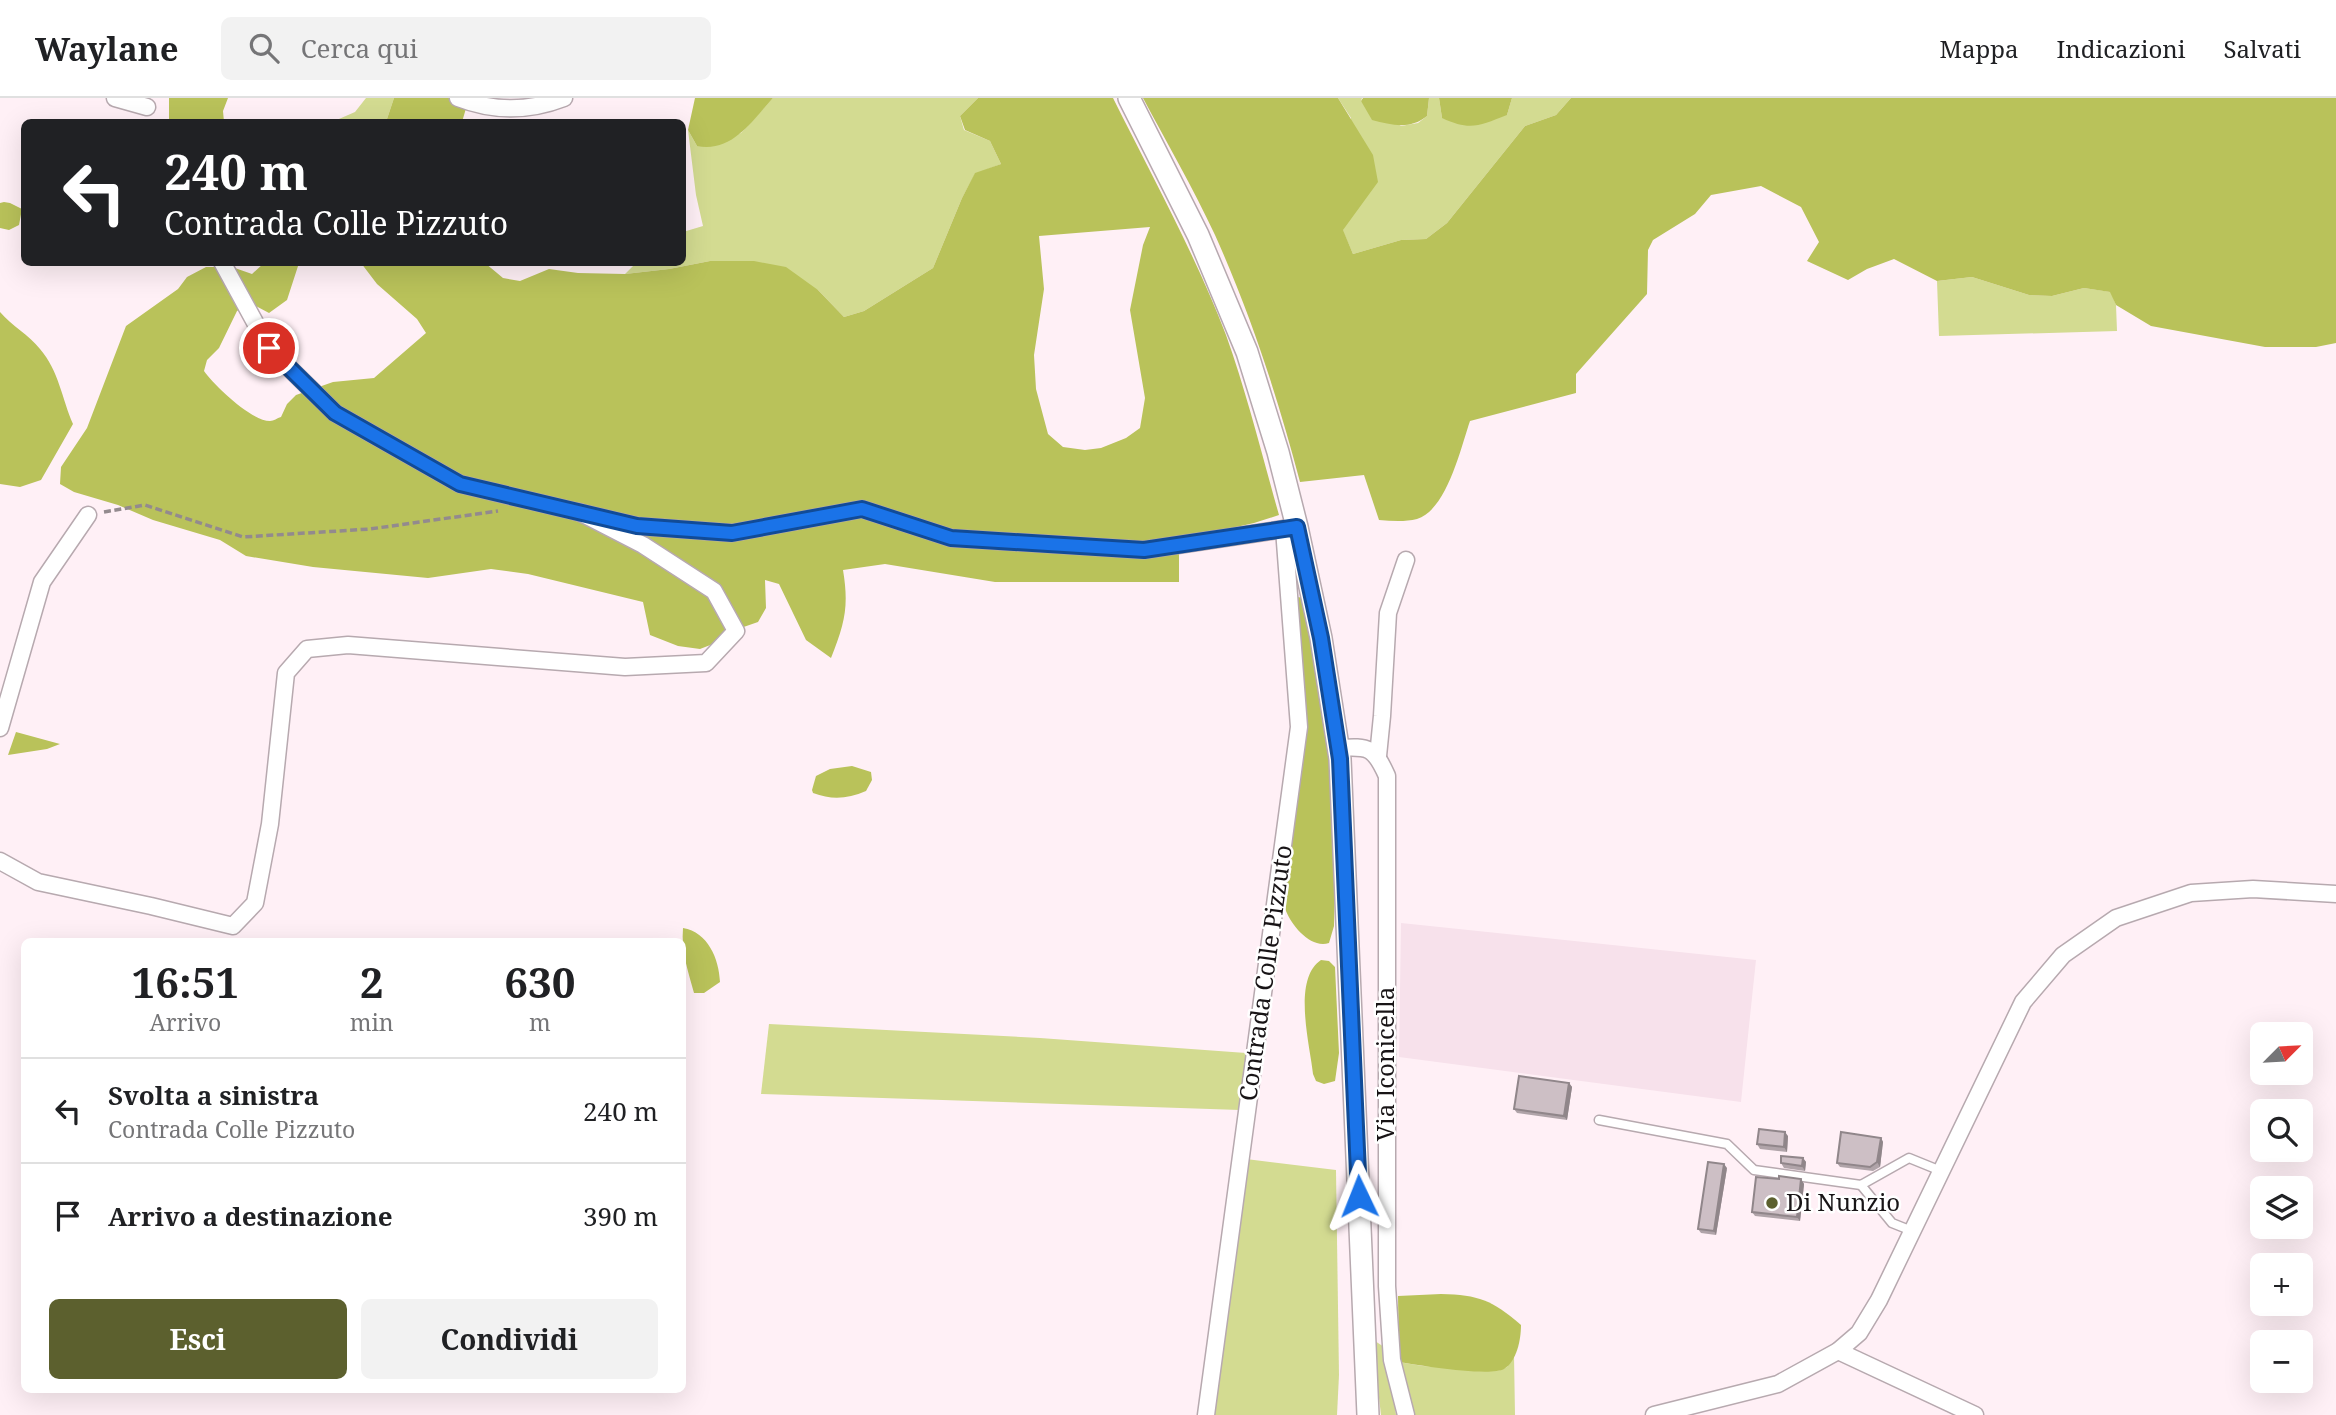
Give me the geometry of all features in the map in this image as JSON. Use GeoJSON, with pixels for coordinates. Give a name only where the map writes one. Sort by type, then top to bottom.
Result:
{"type":"FeatureCollection","features":[{"type":"Feature","properties":{"kind":"main road"},"geometry":{"type":"LineString","coordinates":[[1129,98],[1198,234],[1247,352],[1273,436],[1291,528],[1321,638],[1339,748],[1368,1415]]}},
{"type":"Feature","properties":{"kind":"street"},"geometry":{"type":"LineString","coordinates":[[115,98],[151,109]]}},
{"type":"Feature","properties":{"kind":"street"},"geometry":{"type":"LineString","coordinates":[[458,98],[508,110],[547,105],[564,98]]}},
{"type":"Feature","properties":{"kind":"street"},"geometry":{"type":"LineString","coordinates":[[224,266],[269,348],[335,413],[460,484],[637,526],[732,533],[862,509],[951,538],[1144,550],[1291,528]]}},
{"type":"Feature","properties":{"kind":"street"},"geometry":{"type":"LineString","coordinates":[[0,861],[38,882],[233,926],[255,903],[270,824],[286,673],[307,649],[348,645],[625,667],[706,663],[736,631],[714,591],[643,545],[579,512]]}},
{"type":"Feature","properties":{"kind":"street"},"geometry":{"type":"LineString","coordinates":[[0,728],[42,582],[88,515]]}},
{"type":"Feature","properties":{"kind":"street","name":"Contrada Colle Pizzuto"},"geometry":{"type":"LineString","coordinates":[[1206,1415],[1299,727],[1291,528]]}},
{"type":"Feature","properties":{"kind":"street","name":"Via Iconicella"},"geometry":{"type":"LineString","coordinates":[[1406,560],[1388,613],[1378,755],[1387,776],[1387,1286],[1392,1360],[1400,1401],[1406,1415]]}},
{"type":"Feature","properties":{"kind":"street"},"geometry":{"type":"LineString","coordinates":[[1339,748],[1364,746],[1378,755]]}},
{"type":"Feature","properties":{"kind":"street"},"geometry":{"type":"LineString","coordinates":[[1654,1415],[1777,1384],[1838,1351],[1859,1333],[1879,1300],[2023,1002],[2063,955],[2116,918],[2191,893],[2253,889],[2336,894]]}},
{"type":"Feature","properties":{"kind":"street"},"geometry":{"type":"LineString","coordinates":[[1838,1351],[1975,1415]]}},
{"type":"Feature","properties":{"kind":"lane"},"geometry":{"type":"LineString","coordinates":[[1599,1120],[1727,1144],[1754,1170],[1861,1185],[1909,1158],[1941,1171]]}},
{"type":"Feature","properties":{"kind":"lane"},"geometry":{"type":"LineString","coordinates":[[1861,1185],[1892,1223],[1913,1231]]}},
{"type":"Feature","properties":{"kind":"path"},"geometry":{"type":"LineString","coordinates":[[88,515],[145,505],[243,537],[370,529],[505,510]]}},
{"type":"Feature","properties":{"kind":"shaded area"},"geometry":{"type":"Polygon","coordinates":[[[1401,923],[1756,960],[1741,1102],[1399,1057],[1401,923]]]}},
{"type":"Feature","properties":{"kind":"green space"},"geometry":{"type":"Polygon","coordinates":[[[169,98],[228,98],[223,111],[224,119],[169,119],[169,98]]]}},
{"type":"Feature","properties":{"kind":"green space"},"geometry":{"type":"Polygon","coordinates":[[[366,98],[394,98],[387,119],[339,119],[355,112],[366,98]]]}},
{"type":"Feature","properties":{"kind":"green space"},"geometry":{"type":"Polygon","coordinates":[[[394,98],[469,98],[463,119],[387,119],[394,98]]]}},
{"type":"Feature","properties":{"kind":"green space"},"geometry":{"type":"Polygon","coordinates":[[[695,98],[773,98],[749,125],[731,140],[709,147],[697,146],[688,130],[695,98]]]}},
{"type":"Feature","properties":{"kind":"green space"},"geometry":{"type":"Polygon","coordinates":[[[773,98],[978,98],[960,116],[964,130],[990,141],[1001,164],[975,174],[933,268],[864,311],[844,317],[818,290],[710,261],[686,266],[686,231],[703,226],[696,195],[688,130],[697,146],[741,133],[773,98]]]}},
{"type":"Feature","properties":{"kind":"green space"},"geometry":{"type":"Polygon","coordinates":[[[978,98],[1113,98],[1187,245],[1234,357],[1279,515],[1188,538],[1179,553],[1179,582],[995,582],[885,564],[843,570],[846,594],[844,614],[840,635],[831,658],[806,640],[779,584],[765,580],[766,608],[758,622],[732,631],[718,642],[700,649],[678,646],[650,635],[643,602],[528,574],[491,569],[428,578],[313,567],[246,556],[220,540],[153,520],[118,505],[74,492],[60,484],[61,467],[87,428],[126,326],[178,289],[187,277],[206,267],[232,267],[252,274],[261,266],[298,266],[287,300],[269,313],[250,303],[237,311],[219,348],[207,360],[204,371],[243,409],[270,421],[281,417],[287,404],[296,395],[333,382],[374,378],[426,333],[417,319],[377,284],[363,266],[489,266],[503,278],[520,281],[549,269],[625,274],[710,261],[754,261],[786,267],[818,290],[844,317],[864,311],[933,268],[975,173],[1001,164],[990,141],[965,130],[960,116],[978,98]],[[1150,227],[1039,236],[1044,289],[1034,355],[1036,389],[1048,434],[1063,447],[1085,450],[1101,448],[1126,438],[1140,428],[1145,398],[1130,310],[1143,245],[1150,227]]]}},
{"type":"Feature","properties":{"kind":"green space"},"geometry":{"type":"Polygon","coordinates":[[[1143,98],[1338,98],[1373,155],[1378,182],[1343,230],[1353,254],[1401,240],[1426,239],[1447,223],[1525,126],[1556,115],[1571,98],[2336,98],[2336,343],[2316,347],[2265,347],[2151,326],[2116,305],[2110,292],[2084,288],[2052,296],[2029,295],[1972,277],[1937,281],[1894,259],[1867,269],[1848,280],[1807,261],[1819,242],[1801,207],[1761,186],[1711,195],[1695,214],[1653,240],[1648,250],[1647,294],[1576,374],[1576,393],[1470,421],[1457,461],[1437,504],[1417,519],[1379,520],[1364,475],[1300,482],[1263,357],[1228,265],[1198,200],[1143,98]]]}},
{"type":"Feature","properties":{"kind":"green space"},"geometry":{"type":"Polygon","coordinates":[[[1338,98],[1362,98],[1361,101],[1401,126],[1418,123],[1427,116],[1429,98],[1439,98],[1442,118],[1507,115],[1512,98],[1571,98],[1556,115],[1525,126],[1447,223],[1426,239],[1401,240],[1353,254],[1343,231],[1351,118],[1338,98]]]}},
{"type":"Feature","properties":{"kind":"green space"},"geometry":{"type":"Polygon","coordinates":[[[1363,98],[1429,98],[1427,116],[1407,125],[1372,120],[1361,101],[1363,98]]]}},
{"type":"Feature","properties":{"kind":"green space"},"geometry":{"type":"Polygon","coordinates":[[[1439,98],[1512,98],[1507,115],[1467,126],[1442,118],[1439,98]]]}},
{"type":"Feature","properties":{"kind":"green space"},"geometry":{"type":"Polygon","coordinates":[[[0,203],[10,203],[21,208],[19,225],[9,230],[0,228],[0,203]]]}},
{"type":"Feature","properties":{"kind":"green space"},"geometry":{"type":"Polygon","coordinates":[[[633,266],[684,266],[669,269],[625,274],[633,266]]]}},
{"type":"Feature","properties":{"kind":"green space"},"geometry":{"type":"Polygon","coordinates":[[[1972,277],[2029,295],[2052,296],[2084,288],[2111,292],[2116,305],[2117,331],[1939,336],[1937,281],[1972,277]]]}},
{"type":"Feature","properties":{"kind":"green space"},"geometry":{"type":"Polygon","coordinates":[[[0,312],[36,344],[46,358],[56,376],[73,424],[41,480],[20,487],[0,484],[0,312]]]}},
{"type":"Feature","properties":{"kind":"green space"},"geometry":{"type":"Polygon","coordinates":[[[1297,597],[1305,598],[1333,769],[1336,844],[1334,926],[1329,943],[1322,944],[1309,939],[1297,929],[1283,900],[1301,728],[1297,597]]]}},
{"type":"Feature","properties":{"kind":"green space"},"geometry":{"type":"Polygon","coordinates":[[[16,732],[60,744],[47,749],[8,755],[16,732]]]}},
{"type":"Feature","properties":{"kind":"green space"},"geometry":{"type":"Polygon","coordinates":[[[852,766],[871,772],[872,780],[866,791],[839,798],[813,793],[816,776],[830,769],[852,766]]]}},
{"type":"Feature","properties":{"kind":"green space"},"geometry":{"type":"Polygon","coordinates":[[[683,928],[699,935],[710,948],[717,964],[720,982],[704,993],[694,993],[686,964],[686,938],[683,936],[683,928]]]}},
{"type":"Feature","properties":{"kind":"green space"},"geometry":{"type":"Polygon","coordinates":[[[1321,960],[1329,961],[1335,967],[1339,1053],[1335,1081],[1324,1084],[1316,1081],[1313,1074],[1305,1013],[1307,982],[1312,969],[1321,960]]]}},
{"type":"Feature","properties":{"kind":"green space"},"geometry":{"type":"Polygon","coordinates":[[[769,1024],[1040,1038],[1246,1053],[1240,1110],[761,1094],[769,1024]]]}},
{"type":"Feature","properties":{"kind":"green space"},"geometry":{"type":"Polygon","coordinates":[[[1246,1159],[1336,1170],[1339,1375],[1337,1415],[1210,1415],[1246,1159]]]}},
{"type":"Feature","properties":{"kind":"green space"},"geometry":{"type":"Polygon","coordinates":[[[1441,1294],[1484,1300],[1521,1325],[1517,1349],[1512,1361],[1504,1369],[1484,1372],[1453,1370],[1399,1362],[1398,1296],[1441,1294]]]}},
{"type":"Feature","properties":{"kind":"green space"},"geometry":{"type":"Polygon","coordinates":[[[1372,1339],[1387,1349],[1396,1415],[1381,1415],[1372,1339]]]}},
{"type":"Feature","properties":{"kind":"green space"},"geometry":{"type":"Polygon","coordinates":[[[1514,1355],[1515,1415],[1414,1415],[1399,1362],[1498,1371],[1507,1367],[1514,1355]]]}},
{"type":"Feature","properties":{"kind":"building"},"geometry":{"type":"Polygon","coordinates":[[[1519,1076],[1569,1083],[1564,1116],[1514,1109],[1519,1076]]]}},
{"type":"Feature","properties":{"kind":"building"},"geometry":{"type":"Polygon","coordinates":[[[1759,1129],[1785,1132],[1784,1147],[1757,1144],[1759,1129]]]}},
{"type":"Feature","properties":{"kind":"building"},"geometry":{"type":"Polygon","coordinates":[[[1841,1132],[1881,1138],[1877,1162],[1870,1167],[1837,1163],[1841,1132]]]}},
{"type":"Feature","properties":{"kind":"building"},"geometry":{"type":"Polygon","coordinates":[[[1781,1156],[1803,1158],[1802,1166],[1781,1163],[1781,1156]]]}},
{"type":"Feature","properties":{"kind":"building"},"geometry":{"type":"Polygon","coordinates":[[[1708,1162],[1724,1164],[1714,1231],[1698,1229],[1708,1162]]]}},
{"type":"Feature","properties":{"kind":"building"},"geometry":{"type":"Polygon","coordinates":[[[1779,1176],[1801,1179],[1797,1217],[1752,1212],[1756,1177],[1779,1179],[1779,1176]]]}},
{"type":"Feature","properties":{"kind":"place","name":"Di Nunzio"},"geometry":{"type":"Point","coordinates":[1772,1203]}},
{"type":"Feature","properties":{"kind":"route"},"geometry":{"type":"LineString","coordinates":[[269,348],[335,413],[460,484],[637,526],[732,533],[862,509],[951,538],[1144,550],[1297,527],[1321,638],[1340,759],[1359,1196]]}}]}
